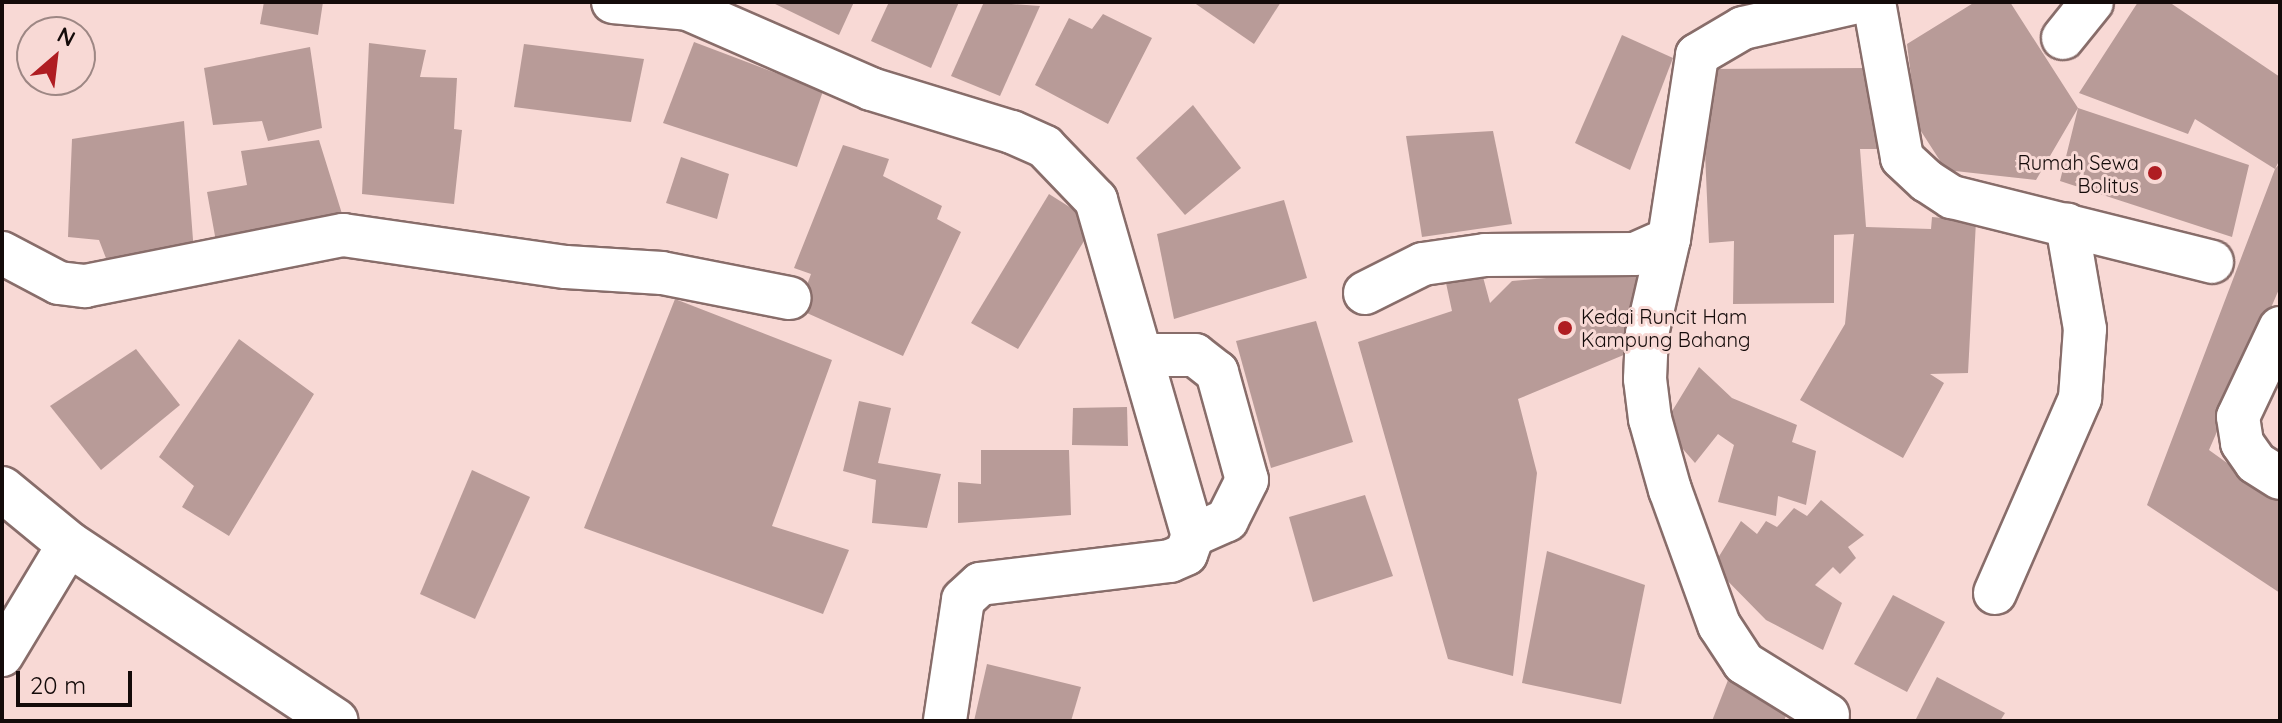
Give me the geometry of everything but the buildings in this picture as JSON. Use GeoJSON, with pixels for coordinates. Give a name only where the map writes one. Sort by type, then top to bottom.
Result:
{"type":"FeatureCollection","features":[{"type":"Feature","properties":{"kind":"main road"},"geometry":{"type":"LineString","coordinates":[[2,489],[69,544],[335,721]]}},
{"type":"Feature","properties":{"kind":"street"},"geometry":{"type":"LineString","coordinates":[[613,2],[688,9],[871,89],[1012,132],[1045,147],[1096,200],[1193,535],[1186,554],[1170,561],[980,584],[963,600],[945,721]]}},
{"type":"Feature","properties":{"kind":"street"},"geometry":{"type":"LineString","coordinates":[[1720,2],[1697,55],[1669,239],[1647,334],[1645,379],[1650,419],[1670,490],[1719,625],[1744,663],[1828,715]]}},
{"type":"Feature","properties":{"kind":"street"},"geometry":{"type":"LineString","coordinates":[[1697,55],[1743,28],[1857,2]]}},
{"type":"Feature","properties":{"kind":"street"},"geometry":{"type":"LineString","coordinates":[[1874,2],[1902,158],[1952,197],[2212,262]]}},
{"type":"Feature","properties":{"kind":"street"},"geometry":{"type":"LineString","coordinates":[[2063,38],[2092,2]]}},
{"type":"Feature","properties":{"kind":"street"},"geometry":{"type":"LineString","coordinates":[[1995,593],[2080,398],[2085,329],[2067,225]]}},
{"type":"Feature","properties":{"kind":"street"},"geometry":{"type":"LineString","coordinates":[[2,253],[59,283],[85,286],[343,235],[566,267],[662,273],[790,298]]}},
{"type":"Feature","properties":{"kind":"street"},"geometry":{"type":"LineString","coordinates":[[1365,293],[1423,264],[1485,255],[1635,254],[1669,239]]}},
{"type":"Feature","properties":{"kind":"street"},"geometry":{"type":"LineString","coordinates":[[2280,328],[2238,417],[2242,443],[2256,463],[2280,478]]}},
{"type":"Feature","properties":{"kind":"street"},"geometry":{"type":"LineString","coordinates":[[1143,355],[1195,355],[1217,372],[1240,453],[1247,480],[1227,520],[1193,535]]}},
{"type":"Feature","properties":{"kind":"street"},"geometry":{"type":"LineString","coordinates":[[2,655],[69,544]]}},
{"type":"Feature","properties":{"kind":"place","name":"Rumah Sewa Bolitus"},"geometry":{"type":"Point","coordinates":[2155,173]}},
{"type":"Feature","properties":{"kind":"place","name":"Kedai Runcit Ham Kampung Bahang"},"geometry":{"type":"Point","coordinates":[1565,328]}}]}
